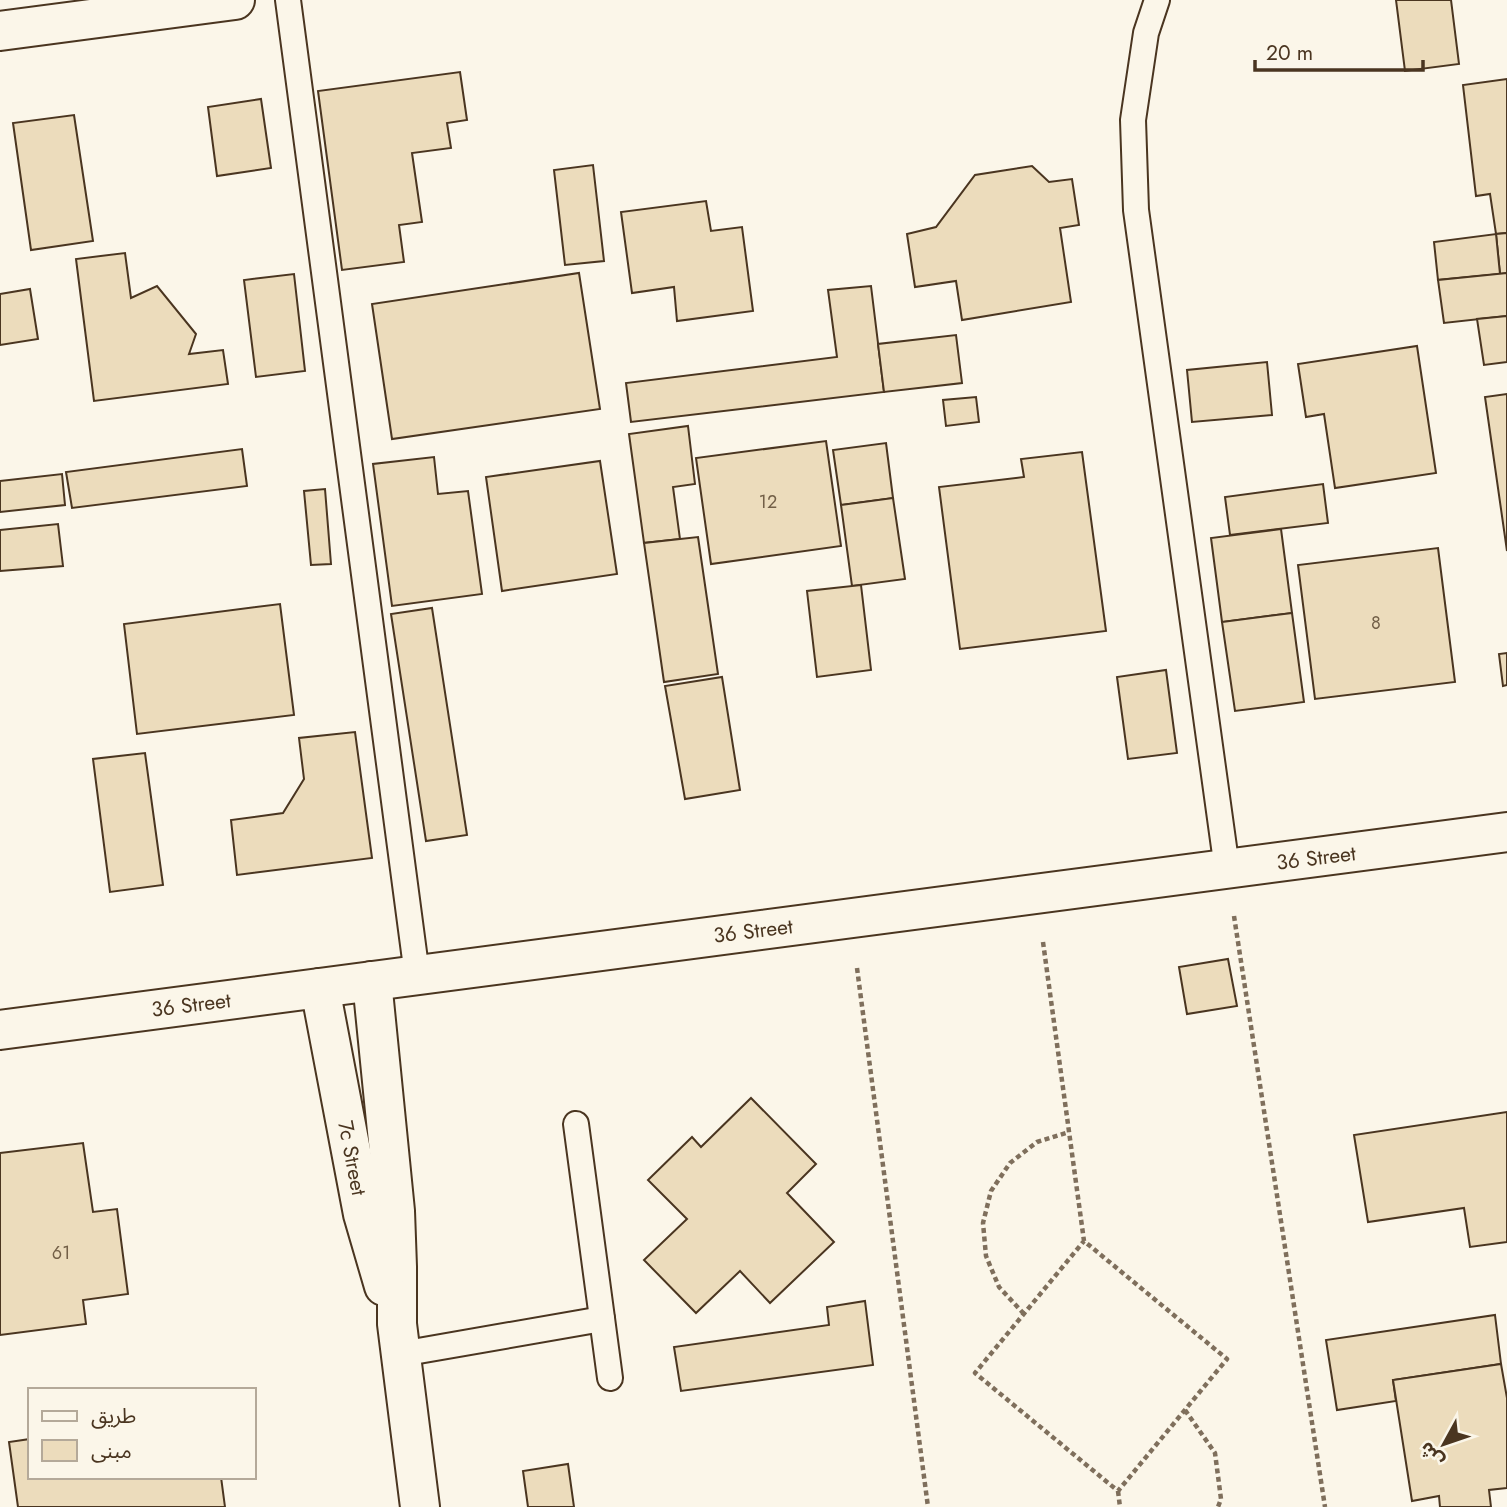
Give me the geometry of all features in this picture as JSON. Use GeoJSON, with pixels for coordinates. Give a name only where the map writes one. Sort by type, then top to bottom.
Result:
{"type":"FeatureCollection","features":[{"type":"Feature","properties":{"kind":"street"},"geometry":{"type":"LineString","coordinates":[[0,31],[235,0]]}},
{"type":"Feature","properties":{"kind":"street","name":"36 Street"},"geometry":{"type":"LineString","coordinates":[[0,1030],[1507,832]]}},
{"type":"Feature","properties":{"kind":"street","name":"7c Street"},"geometry":{"type":"LineString","coordinates":[[372,981],[395,1211],[399,1339],[420,1507]]}},
{"type":"Feature","properties":{"kind":"street","name":"7c Street"},"geometry":{"type":"LineString","coordinates":[[320,988],[363,1214],[399,1339]]}},
{"type":"Feature","properties":{"kind":"lane"},"geometry":{"type":"LineString","coordinates":[[288,0],[417,975]]}},
{"type":"Feature","properties":{"kind":"lane"},"geometry":{"type":"LineString","coordinates":[[1157,0],[1146,33],[1133,120],[1136,210],[1227,869]]}},
{"type":"Feature","properties":{"kind":"lane"},"geometry":{"type":"LineString","coordinates":[[576,1124],[610,1378]]}},
{"type":"Feature","properties":{"kind":"lane"},"geometry":{"type":"LineString","coordinates":[[399,1339],[602,1319]]}},
{"type":"Feature","properties":{"kind":"path"},"geometry":{"type":"LineString","coordinates":[[1227,869],[1325,1507]]}},
{"type":"Feature","properties":{"kind":"path"},"geometry":{"type":"LineString","coordinates":[[1036,894],[1084,1241],[1227,1359],[1118,1491]]}},
{"type":"Feature","properties":{"kind":"path"},"geometry":{"type":"LineString","coordinates":[[850,918],[929,1507]]}},
{"type":"Feature","properties":{"kind":"path"},"geometry":{"type":"LineString","coordinates":[[1024,1314],[999,1287],[985,1256],[983,1223],[991,1191],[1010,1163],[1037,1142],[1069,1132]]}},
{"type":"Feature","properties":{"kind":"path"},"geometry":{"type":"LineString","coordinates":[[1084,1241],[975,1373],[1118,1491],[1120,1507]]}},
{"type":"Feature","properties":{"kind":"path"},"geometry":{"type":"LineString","coordinates":[[1185,1410],[1215,1452],[1221,1499],[1219,1507]]}},
{"type":"Feature","properties":{"kind":"building"},"geometry":{"type":"Polygon","coordinates":[[[1396,0],[1451,0],[1459,64],[1405,71],[1396,0]]]}},
{"type":"Feature","properties":{"kind":"building"},"geometry":{"type":"Polygon","coordinates":[[[460,72],[467,120],[447,123],[451,148],[412,153],[422,222],[399,225],[404,262],[342,270],[318,91],[460,72]]]}},
{"type":"Feature","properties":{"kind":"building"},"geometry":{"type":"Polygon","coordinates":[[[1507,79],[1507,233],[1496,234],[1490,194],[1476,196],[1463,85],[1507,79]]]}},
{"type":"Feature","properties":{"kind":"building"},"geometry":{"type":"Polygon","coordinates":[[[261,99],[271,168],[217,176],[208,107],[261,99]]]}},
{"type":"Feature","properties":{"kind":"building"},"geometry":{"type":"Polygon","coordinates":[[[74,115],[93,241],[31,250],[13,123],[74,115]]]}},
{"type":"Feature","properties":{"kind":"building"},"geometry":{"type":"Polygon","coordinates":[[[593,165],[604,261],[565,265],[554,170],[593,165]]]}},
{"type":"Feature","properties":{"kind":"building"},"geometry":{"type":"Polygon","coordinates":[[[1032,166],[1049,182],[1072,179],[1079,225],[1060,228],[1071,302],[962,320],[956,281],[915,287],[907,234],[936,227],[975,175],[1032,166]]]}},
{"type":"Feature","properties":{"kind":"building"},"geometry":{"type":"Polygon","coordinates":[[[706,201],[711,231],[742,227],[753,311],[677,321],[674,287],[632,293],[621,212],[706,201]]]}},
{"type":"Feature","properties":{"kind":"building"},"geometry":{"type":"Polygon","coordinates":[[[1507,233],[1507,273],[1500,274],[1496,234],[1507,233]]]}},
{"type":"Feature","properties":{"kind":"building"},"geometry":{"type":"Polygon","coordinates":[[[1496,234],[1500,274],[1438,280],[1434,242],[1496,234]]]}},
{"type":"Feature","properties":{"kind":"building"},"geometry":{"type":"Polygon","coordinates":[[[125,253],[131,298],[157,286],[196,334],[189,354],[223,350],[228,384],[94,401],[76,259],[125,253]]]}},
{"type":"Feature","properties":{"kind":"building"},"geometry":{"type":"Polygon","coordinates":[[[579,273],[600,409],[392,439],[372,304],[579,273]]]}},
{"type":"Feature","properties":{"kind":"building"},"geometry":{"type":"Polygon","coordinates":[[[1507,273],[1507,316],[1444,323],[1438,280],[1507,273]]]}},
{"type":"Feature","properties":{"kind":"building"},"geometry":{"type":"Polygon","coordinates":[[[294,274],[305,371],[256,377],[244,280],[294,274]]]}},
{"type":"Feature","properties":{"kind":"building"},"geometry":{"type":"Polygon","coordinates":[[[871,286],[884,392],[631,422],[626,383],[837,357],[828,290],[871,286]]]}},
{"type":"Feature","properties":{"kind":"building"},"geometry":{"type":"Polygon","coordinates":[[[30,289],[38,339],[0,345],[0,294],[30,289]]]}},
{"type":"Feature","properties":{"kind":"building"},"geometry":{"type":"Polygon","coordinates":[[[1507,316],[1507,362],[1484,365],[1477,319],[1507,316]]]}},
{"type":"Feature","properties":{"kind":"building"},"geometry":{"type":"Polygon","coordinates":[[[956,335],[962,383],[884,392],[878,344],[956,335]]]}},
{"type":"Feature","properties":{"kind":"building"},"geometry":{"type":"Polygon","coordinates":[[[1417,346],[1436,473],[1335,488],[1324,414],[1306,417],[1298,364],[1417,346]]]}},
{"type":"Feature","properties":{"kind":"building"},"geometry":{"type":"Polygon","coordinates":[[[1267,362],[1272,415],[1192,422],[1187,370],[1267,362]]]}},
{"type":"Feature","properties":{"kind":"building"},"geometry":{"type":"Polygon","coordinates":[[[1507,394],[1507,551],[1485,397],[1507,394]]]}},
{"type":"Feature","properties":{"kind":"building"},"geometry":{"type":"Polygon","coordinates":[[[976,397],[979,422],[946,426],[943,400],[976,397]]]}},
{"type":"Feature","properties":{"kind":"building"},"geometry":{"type":"Polygon","coordinates":[[[688,426],[695,484],[673,487],[680,539],[644,543],[629,434],[688,426]]]}},
{"type":"Feature","properties":{"kind":"building"},"geometry":{"type":"Polygon","coordinates":[[[826,441],[841,546],[711,564],[696,458],[826,441]]]}},
{"type":"Feature","properties":{"kind":"building"},"geometry":{"type":"Polygon","coordinates":[[[886,443],[893,498],[841,505],[833,450],[886,443]]]}},
{"type":"Feature","properties":{"kind":"building"},"geometry":{"type":"Polygon","coordinates":[[[242,449],[247,486],[72,508],[66,472],[242,449]]]}},
{"type":"Feature","properties":{"kind":"building"},"geometry":{"type":"Polygon","coordinates":[[[1082,452],[1106,631],[960,649],[939,487],[1024,477],[1021,459],[1082,452]]]}},
{"type":"Feature","properties":{"kind":"building"},"geometry":{"type":"Polygon","coordinates":[[[434,457],[438,494],[468,491],[482,594],[392,606],[373,464],[434,457]]]}},
{"type":"Feature","properties":{"kind":"building"},"geometry":{"type":"Polygon","coordinates":[[[600,461],[617,574],[502,591],[486,477],[600,461]]]}},
{"type":"Feature","properties":{"kind":"building"},"geometry":{"type":"Polygon","coordinates":[[[62,474],[65,505],[0,512],[0,481],[62,474]]]}},
{"type":"Feature","properties":{"kind":"building"},"geometry":{"type":"Polygon","coordinates":[[[1323,484],[1328,523],[1230,535],[1225,497],[1323,484]]]}},
{"type":"Feature","properties":{"kind":"building"},"geometry":{"type":"Polygon","coordinates":[[[325,489],[331,564],[311,565],[304,491],[325,489]]]}},
{"type":"Feature","properties":{"kind":"building"},"geometry":{"type":"Polygon","coordinates":[[[893,498],[905,579],[852,586],[841,505],[893,498]]]}},
{"type":"Feature","properties":{"kind":"building"},"geometry":{"type":"Polygon","coordinates":[[[58,524],[63,566],[0,571],[0,530],[58,524]]]}},
{"type":"Feature","properties":{"kind":"building"},"geometry":{"type":"Polygon","coordinates":[[[1281,529],[1292,613],[1222,622],[1211,538],[1281,529]]]}},
{"type":"Feature","properties":{"kind":"building"},"geometry":{"type":"Polygon","coordinates":[[[698,537],[718,674],[664,682],[644,543],[698,537]]]}},
{"type":"Feature","properties":{"kind":"building"},"geometry":{"type":"Polygon","coordinates":[[[1438,548],[1455,682],[1315,699],[1298,565],[1438,548]]]}},
{"type":"Feature","properties":{"kind":"building"},"geometry":{"type":"Polygon","coordinates":[[[861,585],[871,670],[817,677],[807,591],[861,585]]]}},
{"type":"Feature","properties":{"kind":"building"},"geometry":{"type":"Polygon","coordinates":[[[280,604],[294,715],[137,734],[124,624],[280,604]]]}},
{"type":"Feature","properties":{"kind":"building"},"geometry":{"type":"Polygon","coordinates":[[[432,608],[467,835],[426,841],[391,614],[432,608]]]}},
{"type":"Feature","properties":{"kind":"building"},"geometry":{"type":"Polygon","coordinates":[[[1292,613],[1304,702],[1235,711],[1222,622],[1292,613]]]}},
{"type":"Feature","properties":{"kind":"building"},"geometry":{"type":"Polygon","coordinates":[[[1507,653],[1507,685],[1503,686],[1499,654],[1507,653]]]}},
{"type":"Feature","properties":{"kind":"building"},"geometry":{"type":"Polygon","coordinates":[[[1166,670],[1177,753],[1128,759],[1117,677],[1166,670]]]}},
{"type":"Feature","properties":{"kind":"building"},"geometry":{"type":"Polygon","coordinates":[[[722,677],[740,790],[685,799],[665,686],[722,677]]]}},
{"type":"Feature","properties":{"kind":"building"},"geometry":{"type":"Polygon","coordinates":[[[355,732],[372,858],[237,875],[231,820],[283,813],[304,779],[299,738],[355,732]]]}},
{"type":"Feature","properties":{"kind":"building"},"geometry":{"type":"Polygon","coordinates":[[[145,753],[163,885],[110,892],[93,759],[145,753]]]}},
{"type":"Feature","properties":{"kind":"building"},"geometry":{"type":"Polygon","coordinates":[[[1228,959],[1237,1006],[1187,1014],[1179,967],[1228,959]]]}},
{"type":"Feature","properties":{"kind":"building"},"geometry":{"type":"Polygon","coordinates":[[[751,1098],[816,1164],[787,1193],[834,1242],[770,1303],[740,1271],[696,1313],[644,1260],[687,1219],[648,1180],[692,1137],[701,1147],[751,1098]]]}},
{"type":"Feature","properties":{"kind":"building"},"geometry":{"type":"Polygon","coordinates":[[[1507,1112],[1507,1242],[1470,1247],[1464,1208],[1368,1222],[1354,1135],[1507,1112]]]}},
{"type":"Feature","properties":{"kind":"building"},"geometry":{"type":"Polygon","coordinates":[[[83,1143],[93,1212],[117,1209],[128,1294],[83,1300],[86,1324],[0,1335],[0,1153],[83,1143]]]}},
{"type":"Feature","properties":{"kind":"building"},"geometry":{"type":"Polygon","coordinates":[[[865,1301],[873,1365],[681,1391],[674,1347],[829,1325],[827,1307],[865,1301]]]}},
{"type":"Feature","properties":{"kind":"building"},"geometry":{"type":"Polygon","coordinates":[[[1495,1315],[1501,1364],[1393,1380],[1396,1401],[1337,1410],[1326,1340],[1495,1315]]]}},
{"type":"Feature","properties":{"kind":"building"},"geometry":{"type":"Polygon","coordinates":[[[1501,1364],[1507,1398],[1507,1488],[1489,1490],[1491,1507],[1440,1507],[1439,1496],[1412,1501],[1393,1380],[1501,1364]]]}},
{"type":"Feature","properties":{"kind":"building"},"geometry":{"type":"Polygon","coordinates":[[[28,1439],[28,1479],[221,1479],[225,1507],[18,1507],[9,1442],[28,1439]]]}},
{"type":"Feature","properties":{"kind":"building"},"geometry":{"type":"Polygon","coordinates":[[[568,1464],[574,1507],[528,1507],[523,1471],[568,1464]]]}}]}
